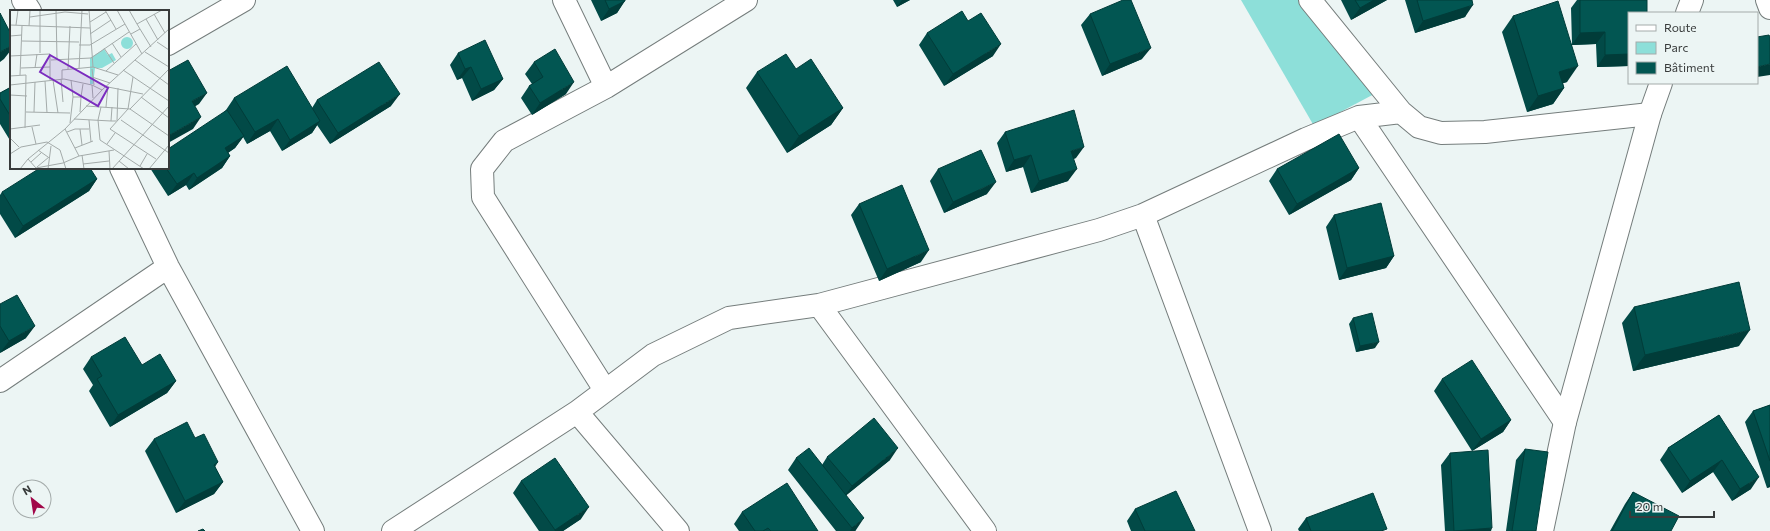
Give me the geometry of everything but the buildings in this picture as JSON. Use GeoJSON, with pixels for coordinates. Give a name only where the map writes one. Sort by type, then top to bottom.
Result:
{"type":"FeatureCollection","features":[{"type":"Feature","properties":{"kind":"street"},"geometry":{"type":"LineString","coordinates":[[23,0],[29,10]]}},
{"type":"Feature","properties":{"kind":"street"},"geometry":{"type":"LineString","coordinates":[[169,43],[221,6],[244,0]]}},
{"type":"Feature","properties":{"kind":"street"},"geometry":{"type":"LineString","coordinates":[[564,0],[606,87]]}},
{"type":"Feature","properties":{"kind":"street"},"geometry":{"type":"LineString","coordinates":[[605,390],[483,197],[482,169],[504,141],[606,87],[746,0]]}},
{"type":"Feature","properties":{"kind":"street"},"geometry":{"type":"LineString","coordinates":[[1310,0],[1401,112],[1418,127],[1441,133],[1485,132],[1650,114]]}},
{"type":"Feature","properties":{"kind":"street"},"geometry":{"type":"LineString","coordinates":[[1687,12],[1692,0]]}},
{"type":"Feature","properties":{"kind":"street"},"geometry":{"type":"LineString","coordinates":[[1767,0],[1770,8]]}},
{"type":"Feature","properties":{"kind":"street"},"geometry":{"type":"LineString","coordinates":[[1542,531],[1565,422],[1650,114],[1661,84]]}},
{"type":"Feature","properties":{"kind":"street"},"geometry":{"type":"LineString","coordinates":[[395,530],[576,412],[653,355],[729,318],[818,305],[1099,230],[1144,215],[1306,139],[1359,117],[1401,112]]}},
{"type":"Feature","properties":{"kind":"street"},"geometry":{"type":"LineString","coordinates":[[1359,117],[1565,422]]}},
{"type":"Feature","properties":{"kind":"street"},"geometry":{"type":"LineString","coordinates":[[121,169],[168,267],[313,531]]}},
{"type":"Feature","properties":{"kind":"street"},"geometry":{"type":"LineString","coordinates":[[1144,215],[1260,531]]}},
{"type":"Feature","properties":{"kind":"street"},"geometry":{"type":"LineString","coordinates":[[0,381],[168,267]]}},
{"type":"Feature","properties":{"kind":"street"},"geometry":{"type":"LineString","coordinates":[[818,305],[986,531]]}},
{"type":"Feature","properties":{"kind":"street"},"geometry":{"type":"LineString","coordinates":[[576,412],[678,531]]}},
{"type":"Feature","properties":{"kind":"green space"},"geometry":{"type":"Polygon","coordinates":[[[1241,0],[1318,0],[1378,92],[1314,126],[1241,0]]]}}]}
